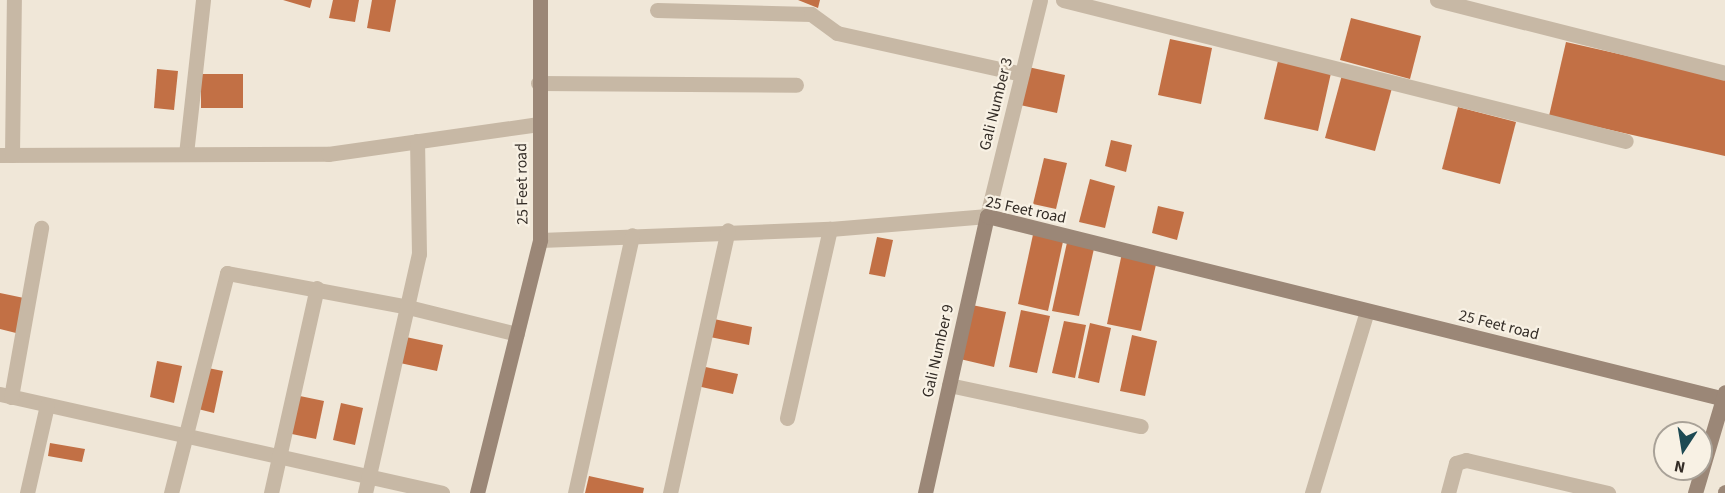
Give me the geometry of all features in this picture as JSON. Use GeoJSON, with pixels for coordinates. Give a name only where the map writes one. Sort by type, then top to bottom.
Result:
{"type":"FeatureCollection","features":[{"type":"Feature","properties":{"kind":"street"},"geometry":{"type":"LineString","coordinates":[[14,0],[6,155],[328,154],[539,124]]}},
{"type":"Feature","properties":{"kind":"street"},"geometry":{"type":"LineString","coordinates":[[186,154],[203,0]]}},
{"type":"Feature","properties":{"kind":"street","name":"25 Feet road"},"geometry":{"type":"LineString","coordinates":[[540,0],[538,84],[540,240],[728,230],[830,229],[987,216],[1367,311],[1724,396]]}},
{"type":"Feature","properties":{"kind":"street","name":"Gali Number 3"},"geometry":{"type":"LineString","coordinates":[[987,216],[1040,0]]}},
{"type":"Feature","properties":{"kind":"street"},"geometry":{"type":"LineString","coordinates":[[1063,0],[1626,141]]}},
{"type":"Feature","properties":{"kind":"street"},"geometry":{"type":"LineString","coordinates":[[1437,0],[1725,73]]}},
{"type":"Feature","properties":{"kind":"street"},"geometry":{"type":"LineString","coordinates":[[657,10],[811,14],[837,33],[1022,74]]}},
{"type":"Feature","properties":{"kind":"street"},"geometry":{"type":"LineString","coordinates":[[538,84],[796,85]]}},
{"type":"Feature","properties":{"kind":"street"},"geometry":{"type":"LineString","coordinates":[[365,493],[408,307],[421,235],[417,141]]}},
{"type":"Feature","properties":{"kind":"street","name":"Gali Number 9"},"geometry":{"type":"LineString","coordinates":[[925,493],[987,216]]}},
{"type":"Feature","properties":{"kind":"street"},"geometry":{"type":"LineString","coordinates":[[41,228],[6,396],[442,493]]}},
{"type":"Feature","properties":{"kind":"street"},"geometry":{"type":"LineString","coordinates":[[787,418],[830,229]]}},
{"type":"Feature","properties":{"kind":"street"},"geometry":{"type":"LineString","coordinates":[[670,493],[728,230]]}},
{"type":"Feature","properties":{"kind":"street"},"geometry":{"type":"LineString","coordinates":[[575,493],[632,235]]}},
{"type":"Feature","properties":{"kind":"street"},"geometry":{"type":"LineString","coordinates":[[477,493],[540,240]]}},
{"type":"Feature","properties":{"kind":"street"},"geometry":{"type":"LineString","coordinates":[[171,493],[224,275],[233,272],[317,288],[408,307],[517,334]]}},
{"type":"Feature","properties":{"kind":"street"},"geometry":{"type":"LineString","coordinates":[[271,493],[317,288]]}},
{"type":"Feature","properties":{"kind":"street"},"geometry":{"type":"LineString","coordinates":[[1312,493],[1367,311]]}},
{"type":"Feature","properties":{"kind":"street"},"geometry":{"type":"LineString","coordinates":[[949,385],[1141,426]]}},
{"type":"Feature","properties":{"kind":"street"},"geometry":{"type":"LineString","coordinates":[[1695,493],[1724,396]]}},
{"type":"Feature","properties":{"kind":"street"},"geometry":{"type":"LineString","coordinates":[[27,493],[47,405]]}},
{"type":"Feature","properties":{"kind":"street"},"geometry":{"type":"LineString","coordinates":[[1448,493],[1456,463],[1466,460],[1608,493]]}},
{"type":"Feature","properties":{"kind":"building"},"geometry":{"type":"Polygon","coordinates":[[[283,0],[312,0],[310,8],[283,0]]]}},
{"type":"Feature","properties":{"kind":"building"},"geometry":{"type":"Polygon","coordinates":[[[333,0],[359,0],[355,22],[329,18],[333,0]]]}},
{"type":"Feature","properties":{"kind":"building"},"geometry":{"type":"Polygon","coordinates":[[[372,0],[396,0],[390,32],[367,28],[372,0]]]}},
{"type":"Feature","properties":{"kind":"building"},"geometry":{"type":"Polygon","coordinates":[[[798,0],[820,0],[818,8],[798,0]]]}},
{"type":"Feature","properties":{"kind":"building"},"geometry":{"type":"Polygon","coordinates":[[[1351,18],[1421,36],[1410,79],[1340,60],[1351,18]]]}},
{"type":"Feature","properties":{"kind":"building"},"geometry":{"type":"Polygon","coordinates":[[[1170,39],[1212,48],[1201,104],[1158,95],[1170,39]]]}},
{"type":"Feature","properties":{"kind":"building"},"geometry":{"type":"Polygon","coordinates":[[[1566,42],[1725,78],[1725,156],[1549,116],[1566,42]]]}},
{"type":"Feature","properties":{"kind":"building"},"geometry":{"type":"Polygon","coordinates":[[[1278,61],[1331,73],[1318,131],[1264,119],[1278,61]]]}},
{"type":"Feature","properties":{"kind":"building"},"geometry":{"type":"Polygon","coordinates":[[[1028,67],[1065,75],[1057,113],[1020,105],[1028,67]]]}},
{"type":"Feature","properties":{"kind":"building"},"geometry":{"type":"Polygon","coordinates":[[[157,69],[178,71],[174,110],[154,108],[157,69]]]}},
{"type":"Feature","properties":{"kind":"building"},"geometry":{"type":"Polygon","coordinates":[[[201,74],[243,74],[243,108],[201,108],[201,74]]]}},
{"type":"Feature","properties":{"kind":"building"},"geometry":{"type":"Polygon","coordinates":[[[1342,75],[1392,88],[1375,151],[1325,138],[1342,75]]]}},
{"type":"Feature","properties":{"kind":"building"},"geometry":{"type":"Polygon","coordinates":[[[1458,107],[1516,122],[1500,184],[1442,169],[1458,107]]]}},
{"type":"Feature","properties":{"kind":"building"},"geometry":{"type":"Polygon","coordinates":[[[1111,140],[1132,145],[1126,172],[1105,166],[1111,140]]]}},
{"type":"Feature","properties":{"kind":"building"},"geometry":{"type":"Polygon","coordinates":[[[1044,158],[1067,163],[1056,209],[1033,204],[1044,158]]]}},
{"type":"Feature","properties":{"kind":"building"},"geometry":{"type":"Polygon","coordinates":[[[1090,179],[1115,186],[1105,228],[1079,222],[1090,179]]]}},
{"type":"Feature","properties":{"kind":"building"},"geometry":{"type":"Polygon","coordinates":[[[1158,206],[1184,212],[1177,240],[1152,233],[1158,206]]]}},
{"type":"Feature","properties":{"kind":"building"},"geometry":{"type":"Polygon","coordinates":[[[1034,230],[1064,237],[1048,311],[1018,304],[1034,230]]]}},
{"type":"Feature","properties":{"kind":"building"},"geometry":{"type":"Polygon","coordinates":[[[877,237],[893,240],[885,277],[869,274],[877,237]]]}},
{"type":"Feature","properties":{"kind":"building"},"geometry":{"type":"Polygon","coordinates":[[[1068,238],[1095,244],[1079,316],[1052,311],[1068,238]]]}},
{"type":"Feature","properties":{"kind":"building"},"geometry":{"type":"Polygon","coordinates":[[[1122,253],[1157,260],[1141,331],[1107,324],[1122,253]]]}},
{"type":"Feature","properties":{"kind":"building"},"geometry":{"type":"Polygon","coordinates":[[[0,293],[24,298],[16,333],[0,329],[0,293]]]}},
{"type":"Feature","properties":{"kind":"building"},"geometry":{"type":"Polygon","coordinates":[[[972,305],[1006,312],[994,367],[960,359],[972,305]]]}},
{"type":"Feature","properties":{"kind":"building"},"geometry":{"type":"Polygon","coordinates":[[[1021,310],[1050,316],[1037,373],[1009,367],[1021,310]]]}},
{"type":"Feature","properties":{"kind":"building"},"geometry":{"type":"Polygon","coordinates":[[[714,319],[752,327],[749,345],[710,337],[714,319]]]}},
{"type":"Feature","properties":{"kind":"building"},"geometry":{"type":"Polygon","coordinates":[[[1064,321],[1086,325],[1075,378],[1052,373],[1064,321]]]}},
{"type":"Feature","properties":{"kind":"building"},"geometry":{"type":"Polygon","coordinates":[[[1090,323],[1111,328],[1099,383],[1078,378],[1090,323]]]}},
{"type":"Feature","properties":{"kind":"building"},"geometry":{"type":"Polygon","coordinates":[[[1132,335],[1157,341],[1145,396],[1120,391],[1132,335]]]}},
{"type":"Feature","properties":{"kind":"building"},"geometry":{"type":"Polygon","coordinates":[[[406,337],[443,345],[437,371],[400,363],[406,337]]]}},
{"type":"Feature","properties":{"kind":"building"},"geometry":{"type":"Polygon","coordinates":[[[157,361],[182,366],[174,403],[150,397],[157,361]]]}},
{"type":"Feature","properties":{"kind":"building"},"geometry":{"type":"Polygon","coordinates":[[[701,366],[738,374],[733,394],[697,386],[701,366]]]}},
{"type":"Feature","properties":{"kind":"building"},"geometry":{"type":"Polygon","coordinates":[[[203,367],[223,371],[214,413],[194,408],[203,367]]]}},
{"type":"Feature","properties":{"kind":"building"},"geometry":{"type":"Polygon","coordinates":[[[295,395],[324,401],[316,439],[287,433],[295,395]]]}},
{"type":"Feature","properties":{"kind":"building"},"geometry":{"type":"Polygon","coordinates":[[[341,403],[363,408],[355,445],[333,440],[341,403]]]}},
{"type":"Feature","properties":{"kind":"building"},"geometry":{"type":"Polygon","coordinates":[[[50,443],[85,449],[82,462],[48,456],[50,443]]]}},
{"type":"Feature","properties":{"kind":"building"},"geometry":{"type":"Polygon","coordinates":[[[589,476],[644,488],[643,493],[585,493],[589,476]]]}}]}
